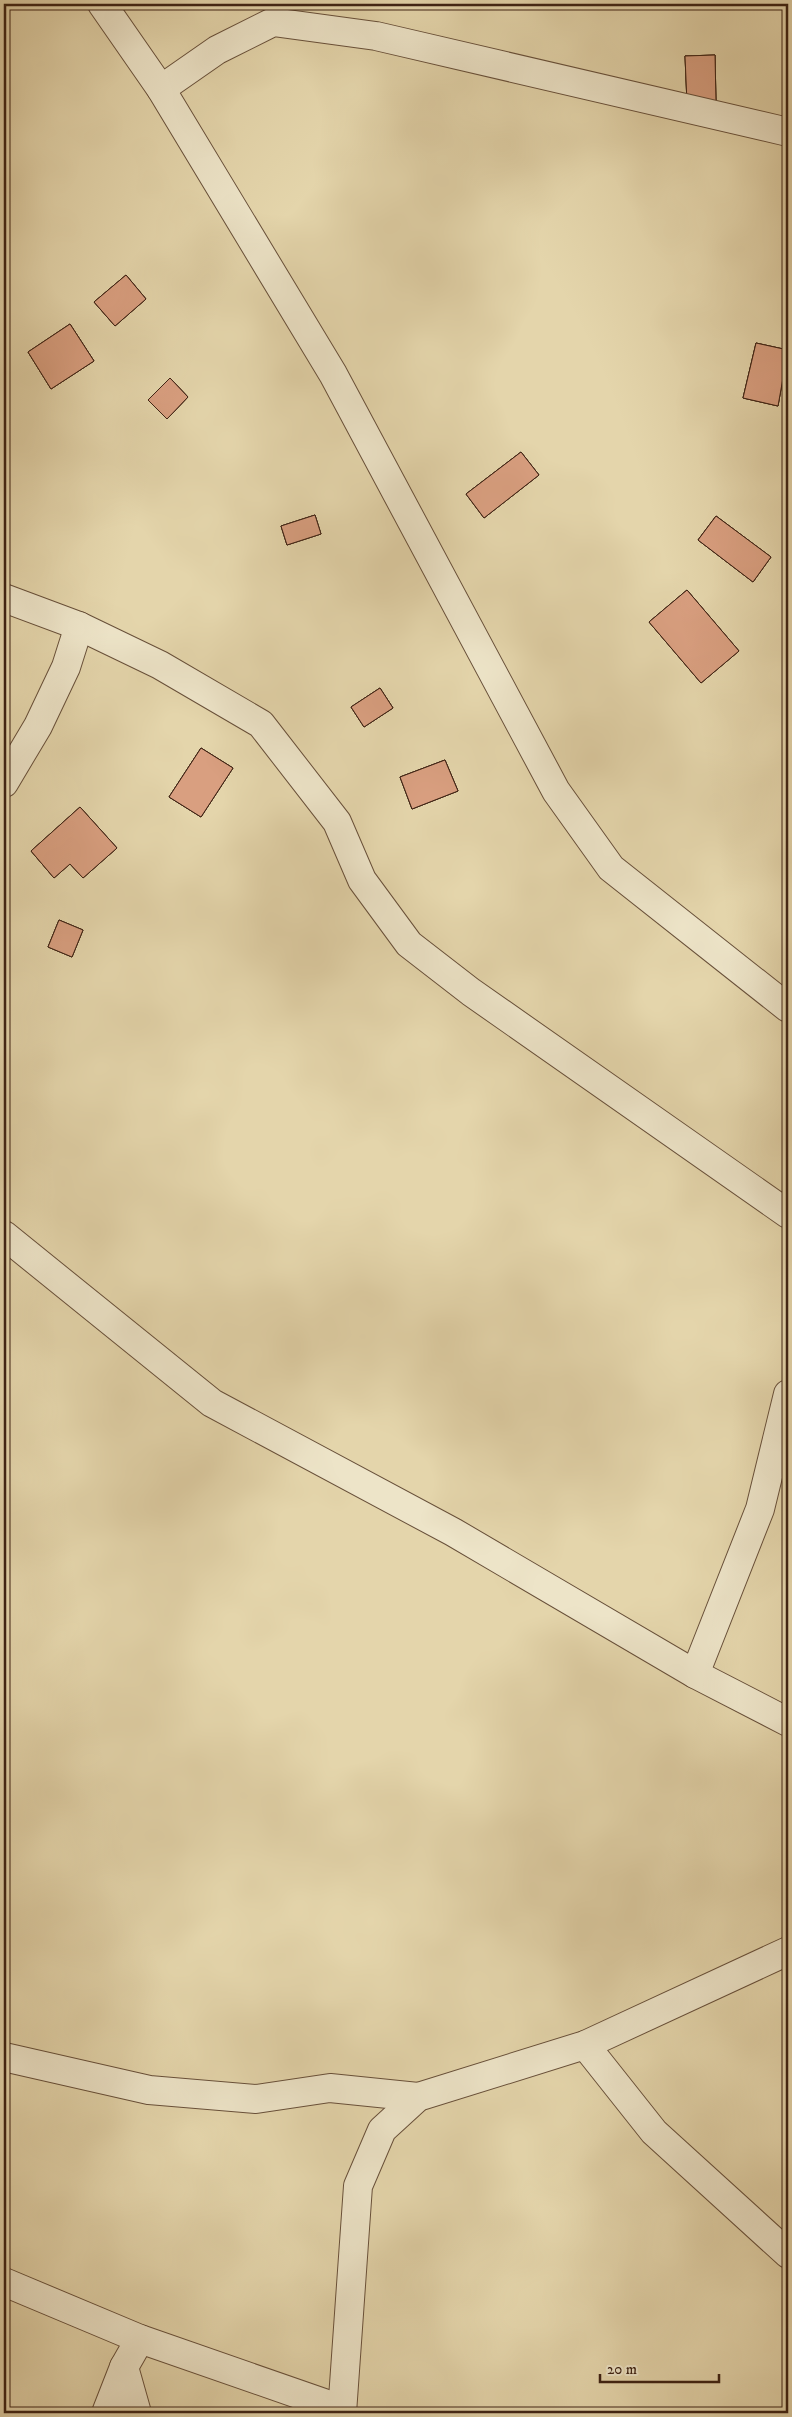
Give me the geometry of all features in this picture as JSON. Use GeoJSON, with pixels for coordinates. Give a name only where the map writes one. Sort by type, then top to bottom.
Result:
{"type":"FeatureCollection","features":[{"type":"Feature","properties":{"kind":"street"},"geometry":{"type":"LineString","coordinates":[[102,4],[161,89],[333,374],[556,791],[611,868],[788,1008]]}},
{"type":"Feature","properties":{"kind":"street"},"geometry":{"type":"LineString","coordinates":[[161,89],[269,13],[788,132]]}},
{"type":"Feature","properties":{"kind":"street"},"geometry":{"type":"LineString","coordinates":[[4,598],[79,626],[160,664],[261,724],[337,822],[362,880],[408,944],[471,992],[788,1214]]}},
{"type":"Feature","properties":{"kind":"street"},"geometry":{"type":"LineString","coordinates":[[4,783],[38,726],[66,667],[79,626]]}},
{"type":"Feature","properties":{"kind":"street"},"geometry":{"type":"LineString","coordinates":[[4,1235],[212,1403],[453,1532],[695,1674],[788,1722]]}},
{"type":"Feature","properties":{"kind":"street"},"geometry":{"type":"LineString","coordinates":[[695,1674],[760,1509],[788,1394]]}},
{"type":"Feature","properties":{"kind":"street"},"geometry":{"type":"LineString","coordinates":[[4,2057],[149,2090],[256,2098],[330,2088],[418,2097],[585,2046],[788,1951]]}},
{"type":"Feature","properties":{"kind":"street"},"geometry":{"type":"LineString","coordinates":[[585,2046],[654,2132],[788,2254]]}},
{"type":"Feature","properties":{"kind":"street"},"geometry":{"type":"LineString","coordinates":[[4,2282],[140,2339],[342,2411],[358,2186],[382,2130],[418,2097]]}},
{"type":"Feature","properties":{"kind":"street"},"geometry":{"type":"LineString","coordinates":[[106,2413],[124,2367],[140,2339]]}},
{"type":"Feature","properties":{"kind":"street"},"geometry":{"type":"LineString","coordinates":[[124,2367],[137,2413]]}},
{"type":"Feature","properties":{"kind":"building"},"geometry":{"type":"Polygon","coordinates":[[[715,55],[716,102],[687,103],[685,56],[715,55]]]}},
{"type":"Feature","properties":{"kind":"building"},"geometry":{"type":"Polygon","coordinates":[[[715,55],[716,102],[687,103],[685,56],[715,55]]]}},
{"type":"Feature","properties":{"kind":"building"},"geometry":{"type":"Polygon","coordinates":[[[715,55],[716,102],[687,103],[685,56],[715,55]]]}},
{"type":"Feature","properties":{"kind":"building"},"geometry":{"type":"Polygon","coordinates":[[[126,275],[146,299],[115,326],[94,302],[126,275]]]}},
{"type":"Feature","properties":{"kind":"building"},"geometry":{"type":"Polygon","coordinates":[[[126,275],[146,299],[115,326],[94,302],[126,275]]]}},
{"type":"Feature","properties":{"kind":"building"},"geometry":{"type":"Polygon","coordinates":[[[126,275],[146,299],[115,326],[94,302],[126,275]]]}},
{"type":"Feature","properties":{"kind":"building"},"geometry":{"type":"Polygon","coordinates":[[[70,324],[94,361],[51,389],[28,352],[70,324]]]}},
{"type":"Feature","properties":{"kind":"building"},"geometry":{"type":"Polygon","coordinates":[[[70,324],[94,361],[51,389],[28,352],[70,324]]]}},
{"type":"Feature","properties":{"kind":"building"},"geometry":{"type":"Polygon","coordinates":[[[70,324],[94,361],[51,389],[28,352],[70,324]]]}},
{"type":"Feature","properties":{"kind":"building"},"geometry":{"type":"Polygon","coordinates":[[[756,343],[788,350],[778,406],[743,398],[756,343]]]}},
{"type":"Feature","properties":{"kind":"building"},"geometry":{"type":"Polygon","coordinates":[[[756,343],[788,350],[778,406],[743,398],[756,343]]]}},
{"type":"Feature","properties":{"kind":"building"},"geometry":{"type":"Polygon","coordinates":[[[756,343],[788,350],[778,406],[743,398],[756,343]]]}},
{"type":"Feature","properties":{"kind":"building"},"geometry":{"type":"Polygon","coordinates":[[[170,378],[188,397],[167,419],[148,400],[170,378]]]}},
{"type":"Feature","properties":{"kind":"building"},"geometry":{"type":"Polygon","coordinates":[[[170,378],[188,397],[167,419],[148,400],[170,378]]]}},
{"type":"Feature","properties":{"kind":"building"},"geometry":{"type":"Polygon","coordinates":[[[170,378],[188,397],[167,419],[148,400],[170,378]]]}},
{"type":"Feature","properties":{"kind":"building"},"geometry":{"type":"Polygon","coordinates":[[[521,452],[539,475],[484,518],[466,494],[521,452]]]}},
{"type":"Feature","properties":{"kind":"building"},"geometry":{"type":"Polygon","coordinates":[[[521,452],[539,475],[484,518],[466,494],[521,452]]]}},
{"type":"Feature","properties":{"kind":"building"},"geometry":{"type":"Polygon","coordinates":[[[521,452],[539,475],[484,518],[466,494],[521,452]]]}},
{"type":"Feature","properties":{"kind":"building"},"geometry":{"type":"Polygon","coordinates":[[[315,515],[321,534],[287,545],[281,526],[315,515]]]}},
{"type":"Feature","properties":{"kind":"building"},"geometry":{"type":"Polygon","coordinates":[[[315,515],[321,534],[287,545],[281,526],[315,515]]]}},
{"type":"Feature","properties":{"kind":"building"},"geometry":{"type":"Polygon","coordinates":[[[315,515],[321,534],[287,545],[281,526],[315,515]]]}},
{"type":"Feature","properties":{"kind":"building"},"geometry":{"type":"Polygon","coordinates":[[[716,516],[771,557],[753,582],[698,540],[716,516]]]}},
{"type":"Feature","properties":{"kind":"building"},"geometry":{"type":"Polygon","coordinates":[[[716,516],[771,557],[753,582],[698,540],[716,516]]]}},
{"type":"Feature","properties":{"kind":"building"},"geometry":{"type":"Polygon","coordinates":[[[716,516],[771,557],[753,582],[698,540],[716,516]]]}},
{"type":"Feature","properties":{"kind":"building"},"geometry":{"type":"Polygon","coordinates":[[[687,590],[739,651],[701,683],[649,622],[687,590]]]}},
{"type":"Feature","properties":{"kind":"building"},"geometry":{"type":"Polygon","coordinates":[[[687,590],[739,651],[701,683],[649,622],[687,590]]]}},
{"type":"Feature","properties":{"kind":"building"},"geometry":{"type":"Polygon","coordinates":[[[687,590],[739,651],[701,683],[649,622],[687,590]]]}},
{"type":"Feature","properties":{"kind":"building"},"geometry":{"type":"Polygon","coordinates":[[[380,688],[393,708],[364,727],[351,707],[380,688]]]}},
{"type":"Feature","properties":{"kind":"building"},"geometry":{"type":"Polygon","coordinates":[[[380,688],[393,708],[364,727],[351,707],[380,688]]]}},
{"type":"Feature","properties":{"kind":"building"},"geometry":{"type":"Polygon","coordinates":[[[380,688],[393,708],[364,727],[351,707],[380,688]]]}},
{"type":"Feature","properties":{"kind":"building"},"geometry":{"type":"Polygon","coordinates":[[[201,748],[233,768],[201,817],[169,797],[201,748]]]}},
{"type":"Feature","properties":{"kind":"building"},"geometry":{"type":"Polygon","coordinates":[[[201,748],[233,768],[201,817],[169,797],[201,748]]]}},
{"type":"Feature","properties":{"kind":"building"},"geometry":{"type":"Polygon","coordinates":[[[201,748],[233,768],[201,817],[169,797],[201,748]]]}},
{"type":"Feature","properties":{"kind":"building"},"geometry":{"type":"Polygon","coordinates":[[[445,760],[458,791],[412,809],[400,777],[445,760]]]}},
{"type":"Feature","properties":{"kind":"building"},"geometry":{"type":"Polygon","coordinates":[[[445,760],[458,791],[412,809],[400,777],[445,760]]]}},
{"type":"Feature","properties":{"kind":"building"},"geometry":{"type":"Polygon","coordinates":[[[445,760],[458,791],[412,809],[400,777],[445,760]]]}},
{"type":"Feature","properties":{"kind":"building"},"geometry":{"type":"Polygon","coordinates":[[[80,807],[117,848],[83,878],[70,864],[54,878],[31,851],[80,807]]]}},
{"type":"Feature","properties":{"kind":"building"},"geometry":{"type":"Polygon","coordinates":[[[80,807],[117,848],[83,878],[70,864],[54,878],[31,851],[80,807]]]}},
{"type":"Feature","properties":{"kind":"building"},"geometry":{"type":"Polygon","coordinates":[[[80,807],[117,848],[83,878],[70,864],[54,878],[31,851],[80,807]]]}},
{"type":"Feature","properties":{"kind":"building"},"geometry":{"type":"Polygon","coordinates":[[[59,920],[83,930],[72,957],[48,947],[59,920]]]}},
{"type":"Feature","properties":{"kind":"building"},"geometry":{"type":"Polygon","coordinates":[[[59,920],[83,930],[72,957],[48,947],[59,920]]]}},
{"type":"Feature","properties":{"kind":"building"},"geometry":{"type":"Polygon","coordinates":[[[59,920],[83,930],[72,957],[48,947],[59,920]]]}}]}
